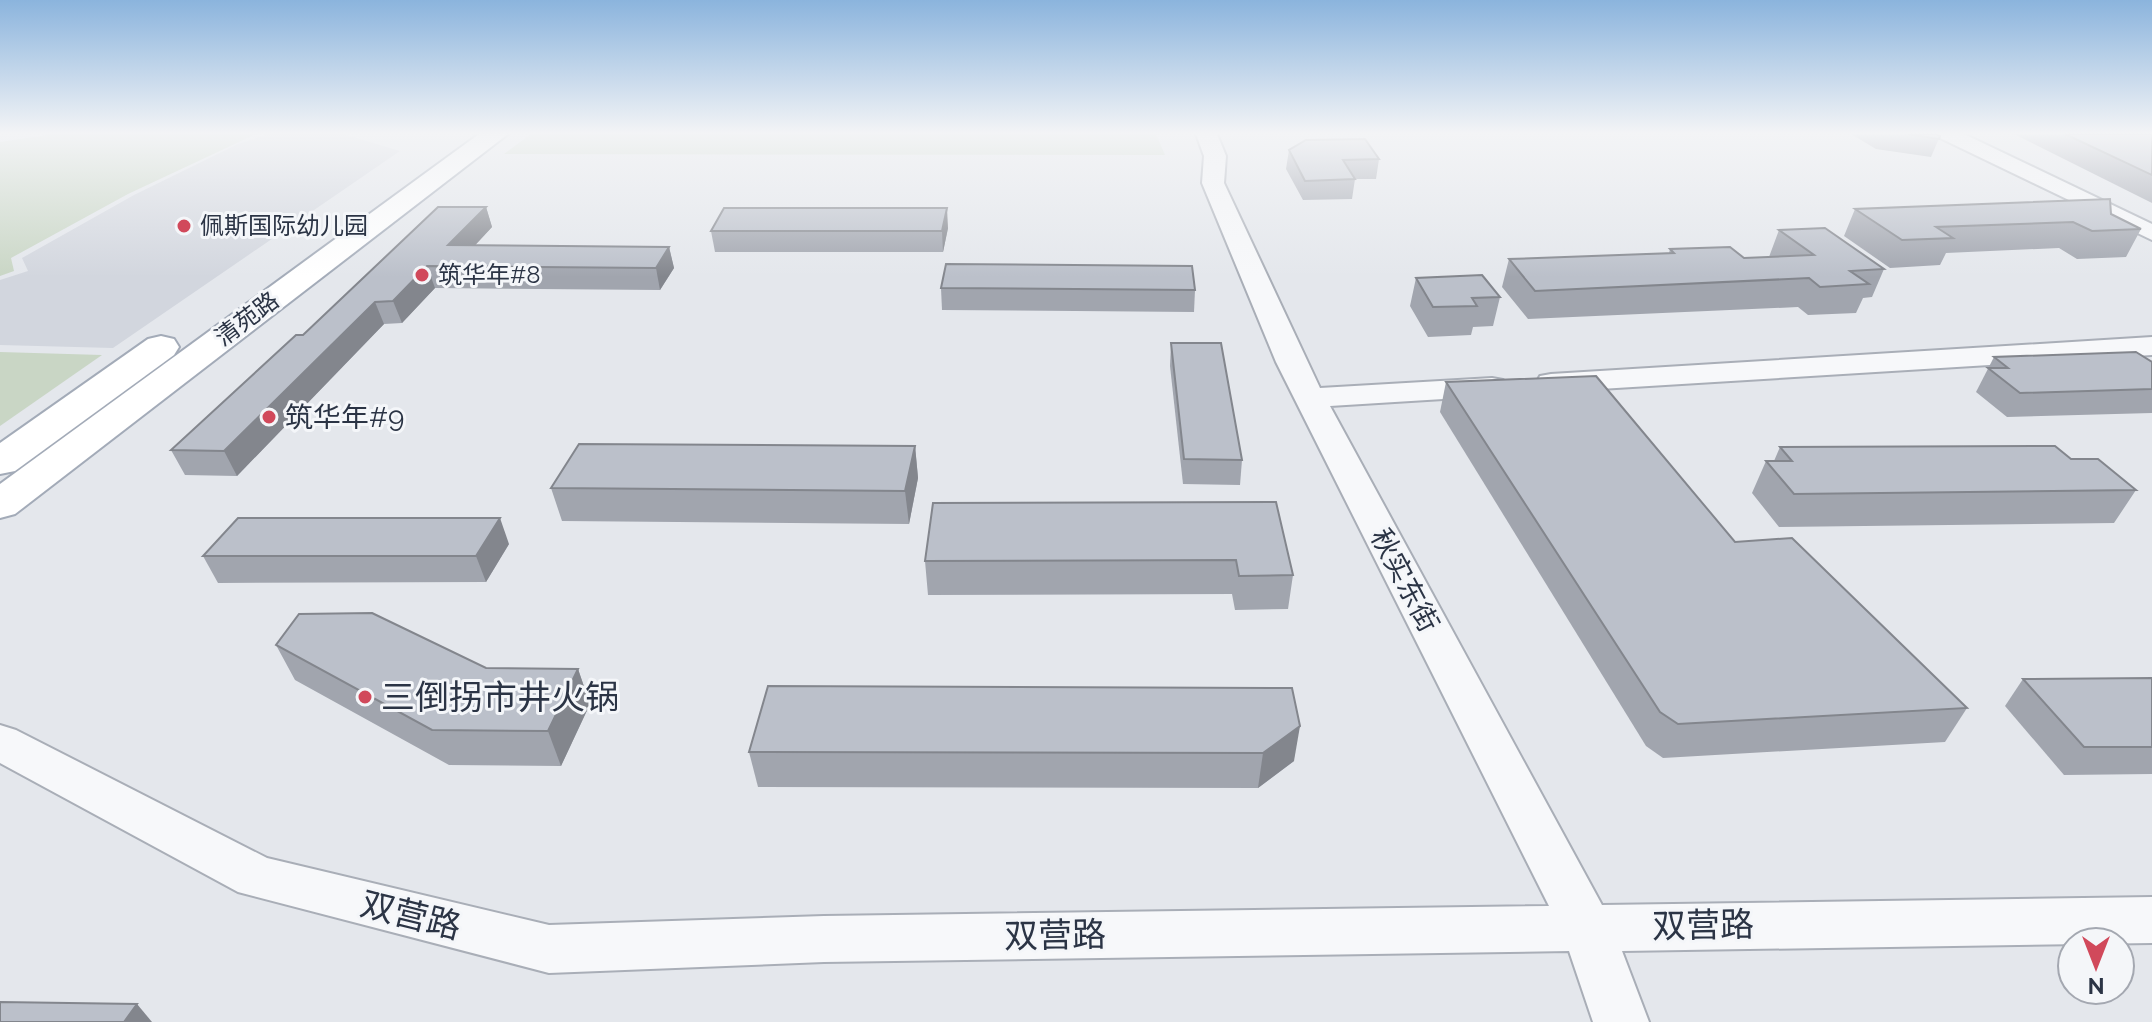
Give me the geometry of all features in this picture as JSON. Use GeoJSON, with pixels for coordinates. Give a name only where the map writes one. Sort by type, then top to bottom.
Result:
{"type":"FeatureCollection","features":[{"type":"Feature","properties":{"kind":"main road","name":"清苑路"},"geometry":{"type":"LineString","coordinates":[[0,462],[393,182]]}},
{"type":"Feature","properties":{"kind":"main road","name":"清苑路"},"geometry":{"type":"LineString","coordinates":[[0,505],[431,182]]}},
{"type":"Feature","properties":{"kind":"street","name":"秋实东街"},"geometry":{"type":"LineString","coordinates":[[1213,182],[1310,398],[1586,926],[1621,1022]]}},
{"type":"Feature","properties":{"kind":"street"},"geometry":{"type":"LineString","coordinates":[[2046,182],[2152,233]]}},
{"type":"Feature","properties":{"kind":"street"},"geometry":{"type":"LineString","coordinates":[[1310,398],[2152,346]]}},
{"type":"Feature","properties":{"kind":"street","name":"双营路"},"geometry":{"type":"LineString","coordinates":[[0,742],[256,877],[549,949],[840,938],[2152,920]]}},
{"type":"Feature","properties":{"kind":"shaded area","name":"佩斯国际幼儿园"},"geometry":{"type":"Polygon","coordinates":[[[161,182],[355,182],[113,348],[0,345],[0,280],[28,271],[22,258],[161,182]]]}},
{"type":"Feature","properties":{"kind":"green space"},"geometry":{"type":"Polygon","coordinates":[[[0,182],[154,182],[11,258],[14,271],[0,276],[0,182]]]}},
{"type":"Feature","properties":{"kind":"green space"},"geometry":{"type":"Polygon","coordinates":[[[0,352],[102,355],[0,426],[0,352]]]}},
{"type":"Feature","properties":{"kind":"building"},"geometry":{"type":"Polygon","coordinates":[[[2110,199],[2111,214],[2141,229],[2092,231],[2073,222],[1936,227],[1953,238],[1902,240],[1855,209],[2110,199]]]}},
{"type":"Feature","properties":{"kind":"building"},"geometry":{"type":"Polygon","coordinates":[[[438,207],[486,207],[448,245],[669,247],[656,268],[427,266],[393,301],[375,302],[224,451],[171,450],[296,335],[303,335],[438,207]]]}},
{"type":"Feature","properties":{"kind":"building"},"geometry":{"type":"Polygon","coordinates":[[[724,208],[947,208],[942,231],[711,231],[724,208]]]}},
{"type":"Feature","properties":{"kind":"building"},"geometry":{"type":"Polygon","coordinates":[[[1825,228],[1884,269],[1850,271],[1869,284],[1820,287],[1809,278],[1535,291],[1509,259],[1674,253],[1670,249],[1730,247],[1744,258],[1814,255],[1779,230],[1825,228]]]}},
{"type":"Feature","properties":{"kind":"building"},"geometry":{"type":"Polygon","coordinates":[[[946,264],[1192,266],[1195,290],[941,288],[946,264]]]}},
{"type":"Feature","properties":{"kind":"building"},"geometry":{"type":"Polygon","coordinates":[[[1482,275],[1500,297],[1472,298],[1477,306],[1433,307],[1416,278],[1482,275]]]}},
{"type":"Feature","properties":{"kind":"building"},"geometry":{"type":"Polygon","coordinates":[[[1171,343],[1221,343],[1242,460],[1184,459],[1171,343]]]}},
{"type":"Feature","properties":{"kind":"building"},"geometry":{"type":"Polygon","coordinates":[[[2136,352],[2152,362],[2152,389],[2020,393],[1988,368],[2008,368],[1994,357],[2136,352]]]}},
{"type":"Feature","properties":{"kind":"building"},"geometry":{"type":"Polygon","coordinates":[[[1596,376],[1735,542],[1792,538],[1967,708],[1678,724],[1660,712],[1446,382],[1596,376]]]}},
{"type":"Feature","properties":{"kind":"building"},"geometry":{"type":"Polygon","coordinates":[[[579,444],[915,446],[905,491],[551,488],[579,444]]]}},
{"type":"Feature","properties":{"kind":"building"},"geometry":{"type":"Polygon","coordinates":[[[2055,446],[2071,459],[2098,459],[2136,490],[1794,494],[1766,461],[1792,461],[1780,447],[2055,446]]]}},
{"type":"Feature","properties":{"kind":"building"},"geometry":{"type":"Polygon","coordinates":[[[1276,502],[1293,575],[1239,576],[1236,560],[925,561],[933,503],[1276,502]]]}},
{"type":"Feature","properties":{"kind":"building"},"geometry":{"type":"Polygon","coordinates":[[[238,518],[500,518],[476,556],[203,556],[238,518]]]}},
{"type":"Feature","properties":{"kind":"building"},"geometry":{"type":"Polygon","coordinates":[[[372,613],[486,668],[578,669],[548,731],[432,730],[276,645],[299,614],[372,613]]]}},
{"type":"Feature","properties":{"kind":"building"},"geometry":{"type":"Polygon","coordinates":[[[2152,678],[2152,747],[2084,747],[2023,679],[2152,678]]]}},
{"type":"Feature","properties":{"kind":"building"},"geometry":{"type":"Polygon","coordinates":[[[768,686],[1292,688],[1300,726],[1263,753],[749,752],[768,686]]]}},
{"type":"Feature","properties":{"kind":"building"},"geometry":{"type":"Polygon","coordinates":[[[0,1002],[137,1004],[124,1022],[0,1022],[0,1002]]]}},
{"type":"Feature","properties":{"kind":"place","name":"佩斯国际幼儿园"},"geometry":{"type":"Point","coordinates":[184,226]}},
{"type":"Feature","properties":{"kind":"place","name":"筑华年#8"},"geometry":{"type":"Point","coordinates":[422,275]}},
{"type":"Feature","properties":{"kind":"place","name":"筑华年#9"},"geometry":{"type":"Point","coordinates":[269,417]}},
{"type":"Feature","properties":{"kind":"place","name":"三倒拐市井火锅"},"geometry":{"type":"Point","coordinates":[365,697]}}]}
